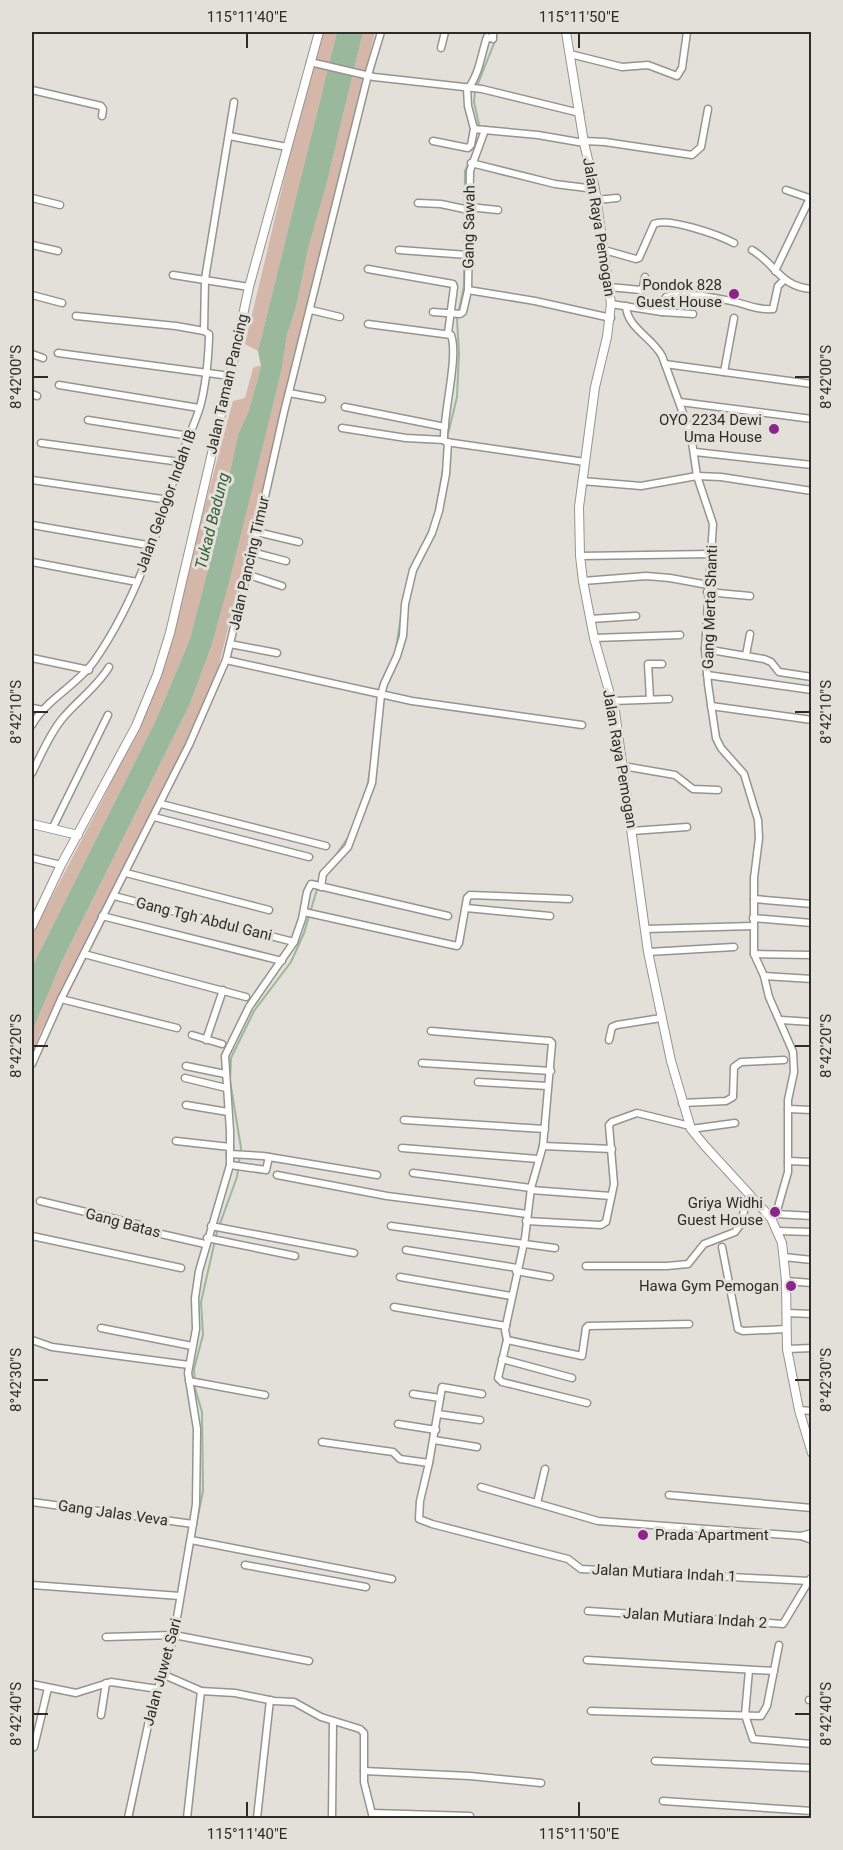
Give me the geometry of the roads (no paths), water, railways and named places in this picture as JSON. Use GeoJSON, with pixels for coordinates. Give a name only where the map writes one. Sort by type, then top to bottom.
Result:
{"type":"FeatureCollection","features":[{"type":"Feature","properties":{"kind":"street","name":"Jalan Taman Pancing"},"geometry":{"type":"LineString","coordinates":[[32,926],[61,865],[136,726],[157,675],[170,633],[249,287],[313,62],[319,32]]}},
{"type":"Feature","properties":{"kind":"street","name":"Jalan Pancing Timur"},"geometry":{"type":"LineString","coordinates":[[32,1064],[102,916],[161,804],[211,698],[226,660],[289,393],[368,75],[381,32]]}},
{"type":"Feature","properties":{"kind":"street"},"geometry":{"type":"LineString","coordinates":[[441,48],[445,32]]}},
{"type":"Feature","properties":{"kind":"street"},"geometry":{"type":"LineString","coordinates":[[480,130],[468,106],[468,88],[481,66],[482,52],[488,37],[493,39],[493,32]]}},
{"type":"Feature","properties":{"kind":"street","name":"Jalan Raya Pemogan"},"geometry":{"type":"LineString","coordinates":[[566,32],[584,142],[595,189],[613,305],[595,387],[582,481],[579,513],[583,581],[594,638],[612,701],[648,952],[661,1018],[682,1103],[691,1127],[705,1146],[750,1195],[774,1216],[784,1257],[787,1349],[799,1410],[809,1436],[812,1453]]}},
{"type":"Feature","properties":{"kind":"street"},"geometry":{"type":"LineString","coordinates":[[570,54],[622,67],[648,65],[677,76],[682,68],[687,32]]}},
{"type":"Feature","properties":{"kind":"street"},"geometry":{"type":"LineString","coordinates":[[313,62],[355,73],[482,89],[580,113]]}},
{"type":"Feature","properties":{"kind":"street"},"geometry":{"type":"LineString","coordinates":[[32,90],[101,106],[102,116]]}},
{"type":"Feature","properties":{"kind":"street","name":"Jalan Gelogor Indah IB"},"geometry":{"type":"LineString","coordinates":[[32,725],[43,710],[89,670],[105,644],[153,546],[199,408],[207,374],[209,336],[204,331],[205,279],[234,102]]}},
{"type":"Feature","properties":{"kind":"street"},"geometry":{"type":"LineString","coordinates":[[480,130],[584,142],[604,142],[692,155],[702,147],[708,109]]}},
{"type":"Feature","properties":{"kind":"street"},"geometry":{"type":"LineString","coordinates":[[434,141],[468,148],[480,130]]}},
{"type":"Feature","properties":{"kind":"street","name":"Gang Sawah"},"geometry":{"type":"LineString","coordinates":[[480,130],[477,154],[471,163],[466,209],[468,290],[611,318]]}},
{"type":"Feature","properties":{"kind":"street"},"geometry":{"type":"LineString","coordinates":[[229,136],[287,147]]}},
{"type":"Feature","properties":{"kind":"street"},"geometry":{"type":"LineString","coordinates":[[471,163],[555,184],[595,189]]}},
{"type":"Feature","properties":{"kind":"street"},"geometry":{"type":"LineString","coordinates":[[775,271],[811,198],[786,190]]}},
{"type":"Feature","properties":{"kind":"street"},"geometry":{"type":"LineString","coordinates":[[32,198],[60,205]]}},
{"type":"Feature","properties":{"kind":"street"},"geometry":{"type":"LineString","coordinates":[[596,200],[617,198]]}},
{"type":"Feature","properties":{"kind":"street"},"geometry":{"type":"LineString","coordinates":[[418,203],[498,210]]}},
{"type":"Feature","properties":{"kind":"street"},"geometry":{"type":"LineString","coordinates":[[604,250],[639,258],[654,224],[660,222],[687,227],[734,243]]}},
{"type":"Feature","properties":{"kind":"street"},"geometry":{"type":"LineString","coordinates":[[32,245],[58,251]]}},
{"type":"Feature","properties":{"kind":"street"},"geometry":{"type":"LineString","coordinates":[[399,250],[466,255]]}},
{"type":"Feature","properties":{"kind":"street"},"geometry":{"type":"LineString","coordinates":[[752,250],[793,286],[812,289]]}},
{"type":"Feature","properties":{"kind":"street"},"geometry":{"type":"LineString","coordinates":[[368,269],[453,284],[455,314]]}},
{"type":"Feature","properties":{"kind":"street"},"geometry":{"type":"LineString","coordinates":[[173,276],[249,287]]}},
{"type":"Feature","properties":{"kind":"street"},"geometry":{"type":"LineString","coordinates":[[609,287],[640,290],[644,287],[645,277]]}},
{"type":"Feature","properties":{"kind":"street"},"geometry":{"type":"LineString","coordinates":[[662,312],[664,299],[670,296],[709,298],[759,309],[773,309],[778,286],[784,280]]}},
{"type":"Feature","properties":{"kind":"street"},"geometry":{"type":"LineString","coordinates":[[433,312],[455,314],[463,312],[468,290]]}},
{"type":"Feature","properties":{"kind":"street"},"geometry":{"type":"LineString","coordinates":[[32,295],[62,303]]}},
{"type":"Feature","properties":{"kind":"street"},"geometry":{"type":"LineString","coordinates":[[613,305],[693,314]]}},
{"type":"Feature","properties":{"kind":"street","name":"Gang Merta Shanti"},"geometry":{"type":"LineString","coordinates":[[625,306],[631,321],[659,350],[665,364],[680,402],[695,452],[697,476],[713,524],[705,587],[705,649],[711,706],[716,738],[721,748],[744,774],[758,820],[759,838],[755,864],[753,918],[750,926],[754,954],[764,976],[769,997],[790,1043],[795,1062],[788,1109],[786,1183],[774,1216]]}},
{"type":"Feature","properties":{"kind":"street"},"geometry":{"type":"LineString","coordinates":[[310,310],[340,316]]}},
{"type":"Feature","properties":{"kind":"street","name":"Jalan Juwet Sari"},"geometry":{"type":"LineString","coordinates":[[128,1818],[150,1716],[158,1689],[167,1676],[192,1541],[196,1504],[197,1429],[189,1365],[196,1329],[196,1289],[235,1166],[225,1074],[227,1050],[249,1007],[294,942],[308,913],[309,886],[317,886],[323,874],[348,847],[372,783],[379,694],[397,656],[403,636],[405,604],[413,570],[432,533],[446,474],[445,427],[453,340],[448,333],[455,314]]}},
{"type":"Feature","properties":{"kind":"street"},"geometry":{"type":"LineString","coordinates":[[76,316],[204,331]]}},
{"type":"Feature","properties":{"kind":"street"},"geometry":{"type":"LineString","coordinates":[[724,372],[734,318]]}},
{"type":"Feature","properties":{"kind":"street"},"geometry":{"type":"LineString","coordinates":[[368,324],[448,333]]}},
{"type":"Feature","properties":{"kind":"street"},"geometry":{"type":"LineString","coordinates":[[58,353],[230,376]]}},
{"type":"Feature","properties":{"kind":"street"},"geometry":{"type":"LineString","coordinates":[[32,354],[43,358]]}},
{"type":"Feature","properties":{"kind":"street"},"geometry":{"type":"LineString","coordinates":[[665,364],[812,384]]}},
{"type":"Feature","properties":{"kind":"street"},"geometry":{"type":"LineString","coordinates":[[59,385],[199,408]]}},
{"type":"Feature","properties":{"kind":"street"},"geometry":{"type":"LineString","coordinates":[[289,393],[322,399]]}},
{"type":"Feature","properties":{"kind":"street"},"geometry":{"type":"LineString","coordinates":[[680,402],[812,419]]}},
{"type":"Feature","properties":{"kind":"street"},"geometry":{"type":"LineString","coordinates":[[345,407],[445,427]]}},
{"type":"Feature","properties":{"kind":"street"},"geometry":{"type":"LineString","coordinates":[[88,420],[189,436]]}},
{"type":"Feature","properties":{"kind":"street"},"geometry":{"type":"LineString","coordinates":[[342,428],[585,462]]}},
{"type":"Feature","properties":{"kind":"street"},"geometry":{"type":"LineString","coordinates":[[41,443],[180,462]]}},
{"type":"Feature","properties":{"kind":"street"},"geometry":{"type":"LineString","coordinates":[[695,452],[812,465]]}},
{"type":"Feature","properties":{"kind":"street"},"geometry":{"type":"LineString","coordinates":[[582,481],[641,486],[697,476],[722,477],[812,491]]}},
{"type":"Feature","properties":{"kind":"street"},"geometry":{"type":"LineString","coordinates":[[33,480],[169,500]]}},
{"type":"Feature","properties":{"kind":"street"},"geometry":{"type":"LineString","coordinates":[[32,525],[153,546]]}},
{"type":"Feature","properties":{"kind":"street"},"geometry":{"type":"LineString","coordinates":[[257,532],[299,542]]}},
{"type":"Feature","properties":{"kind":"street"},"geometry":{"type":"LineString","coordinates":[[252,552],[286,561]]}},
{"type":"Feature","properties":{"kind":"street"},"geometry":{"type":"LineString","coordinates":[[580,556],[708,554]]}},
{"type":"Feature","properties":{"kind":"street"},"geometry":{"type":"LineString","coordinates":[[32,562],[137,582]]}},
{"type":"Feature","properties":{"kind":"street"},"geometry":{"type":"LineString","coordinates":[[246,574],[282,586]]}},
{"type":"Feature","properties":{"kind":"street"},"geometry":{"type":"LineString","coordinates":[[583,581],[646,576],[670,578],[750,596]]}},
{"type":"Feature","properties":{"kind":"street"},"geometry":{"type":"LineString","coordinates":[[590,619],[636,616]]}},
{"type":"Feature","properties":{"kind":"street"},"geometry":{"type":"LineString","coordinates":[[747,655],[750,634]]}},
{"type":"Feature","properties":{"kind":"street"},"geometry":{"type":"LineString","coordinates":[[594,638],[680,635]]}},
{"type":"Feature","properties":{"kind":"street"},"geometry":{"type":"LineString","coordinates":[[230,644],[277,653]]}},
{"type":"Feature","properties":{"kind":"street"},"geometry":{"type":"LineString","coordinates":[[705,649],[764,658],[771,662],[779,672],[812,677]]}},
{"type":"Feature","properties":{"kind":"street"},"geometry":{"type":"LineString","coordinates":[[32,658],[89,670]]}},
{"type":"Feature","properties":{"kind":"street"},"geometry":{"type":"LineString","coordinates":[[226,660],[379,694],[582,725]]}},
{"type":"Feature","properties":{"kind":"street"},"geometry":{"type":"LineString","coordinates":[[650,699],[648,664],[662,664]]}},
{"type":"Feature","properties":{"kind":"street"},"geometry":{"type":"LineString","coordinates":[[32,773],[59,722],[101,680],[109,667]]}},
{"type":"Feature","properties":{"kind":"street"},"geometry":{"type":"LineString","coordinates":[[707,675],[812,690]]}},
{"type":"Feature","properties":{"kind":"street"},"geometry":{"type":"LineString","coordinates":[[612,701],[669,699]]}},
{"type":"Feature","properties":{"kind":"street"},"geometry":{"type":"LineString","coordinates":[[711,706],[812,720]]}},
{"type":"Feature","properties":{"kind":"street"},"geometry":{"type":"LineString","coordinates":[[32,708],[43,710]]}},
{"type":"Feature","properties":{"kind":"street"},"geometry":{"type":"LineString","coordinates":[[52,828],[108,715]]}},
{"type":"Feature","properties":{"kind":"street"},"geometry":{"type":"LineString","coordinates":[[623,766],[675,775],[693,789],[718,790]]}},
{"type":"Feature","properties":{"kind":"street"},"geometry":{"type":"LineString","coordinates":[[161,804],[326,846]]}},
{"type":"Feature","properties":{"kind":"street"},"geometry":{"type":"LineString","coordinates":[[154,818],[309,856]]}},
{"type":"Feature","properties":{"kind":"street"},"geometry":{"type":"LineString","coordinates":[[32,824],[78,835]]}},
{"type":"Feature","properties":{"kind":"street"},"geometry":{"type":"LineString","coordinates":[[632,831],[687,827]]}},
{"type":"Feature","properties":{"kind":"street"},"geometry":{"type":"LineString","coordinates":[[32,858],[61,865]]}},
{"type":"Feature","properties":{"kind":"street"},"geometry":{"type":"LineString","coordinates":[[126,873],[269,910]]}},
{"type":"Feature","properties":{"kind":"street"},"geometry":{"type":"LineString","coordinates":[[317,886],[448,916]]}},
{"type":"Feature","properties":{"kind":"street"},"geometry":{"type":"LineString","coordinates":[[308,913],[457,946],[468,898],[474,893],[569,899]]}},
{"type":"Feature","properties":{"kind":"street","name":"Gang Tgh Abdul Gani"},"geometry":{"type":"LineString","coordinates":[[114,896],[294,942]]}},
{"type":"Feature","properties":{"kind":"street"},"geometry":{"type":"LineString","coordinates":[[754,898],[812,904]]}},
{"type":"Feature","properties":{"kind":"street"},"geometry":{"type":"LineString","coordinates":[[466,908],[550,916]]}},
{"type":"Feature","properties":{"kind":"street"},"geometry":{"type":"LineString","coordinates":[[102,916],[282,961]]}},
{"type":"Feature","properties":{"kind":"street"},"geometry":{"type":"LineString","coordinates":[[753,918],[812,923]]}},
{"type":"Feature","properties":{"kind":"street"},"geometry":{"type":"LineString","coordinates":[[645,929],[750,926]]}},
{"type":"Feature","properties":{"kind":"street"},"geometry":{"type":"LineString","coordinates":[[648,952],[734,947]]}},
{"type":"Feature","properties":{"kind":"street"},"geometry":{"type":"LineString","coordinates":[[84,954],[246,997]]}},
{"type":"Feature","properties":{"kind":"street"},"geometry":{"type":"LineString","coordinates":[[754,954],[812,955]]}},
{"type":"Feature","properties":{"kind":"street"},"geometry":{"type":"LineString","coordinates":[[764,976],[812,979]]}},
{"type":"Feature","properties":{"kind":"street"},"geometry":{"type":"LineString","coordinates":[[206,1040],[223,990]]}},
{"type":"Feature","properties":{"kind":"street"},"geometry":{"type":"LineString","coordinates":[[61,999],[177,1028]]}},
{"type":"Feature","properties":{"kind":"street"},"geometry":{"type":"LineString","coordinates":[[609,1040],[612,1027],[661,1018]]}},
{"type":"Feature","properties":{"kind":"street"},"geometry":{"type":"LineString","coordinates":[[781,1020],[812,1022]]}},
{"type":"Feature","properties":{"kind":"street"},"geometry":{"type":"LineString","coordinates":[[431,1031],[552,1043],[543,1146],[531,1189],[523,1243],[504,1334],[507,1340],[498,1378],[502,1382],[587,1403]]}},
{"type":"Feature","properties":{"kind":"street"},"geometry":{"type":"LineString","coordinates":[[192,1035],[222,1044]]}},
{"type":"Feature","properties":{"kind":"street"},"geometry":{"type":"LineString","coordinates":[[682,1103],[726,1101],[734,1097],[734,1066],[741,1062],[784,1060]]}},
{"type":"Feature","properties":{"kind":"street"},"geometry":{"type":"LineString","coordinates":[[422,1063],[551,1071]]}},
{"type":"Feature","properties":{"kind":"street"},"geometry":{"type":"LineString","coordinates":[[186,1066],[225,1074]]}},
{"type":"Feature","properties":{"kind":"street"},"geometry":{"type":"LineString","coordinates":[[186,1078],[226,1088]]}},
{"type":"Feature","properties":{"kind":"street"},"geometry":{"type":"LineString","coordinates":[[478,1082],[548,1086]]}},
{"type":"Feature","properties":{"kind":"street"},"geometry":{"type":"LineString","coordinates":[[186,1105],[228,1112]]}},
{"type":"Feature","properties":{"kind":"street"},"geometry":{"type":"LineString","coordinates":[[788,1109],[812,1110]]}},
{"type":"Feature","properties":{"kind":"street"},"geometry":{"type":"LineString","coordinates":[[277,1175],[387,1196],[527,1217],[603,1225],[607,1220],[614,1184],[610,1123],[637,1113],[691,1127],[735,1123]]}},
{"type":"Feature","properties":{"kind":"street"},"geometry":{"type":"LineString","coordinates":[[404,1120],[545,1129]]}},
{"type":"Feature","properties":{"kind":"street"},"geometry":{"type":"LineString","coordinates":[[176,1141],[242,1154],[377,1175]]}},
{"type":"Feature","properties":{"kind":"street"},"geometry":{"type":"LineString","coordinates":[[543,1146],[612,1149]]}},
{"type":"Feature","properties":{"kind":"street"},"geometry":{"type":"LineString","coordinates":[[402,1148],[538,1160]]}},
{"type":"Feature","properties":{"kind":"street"},"geometry":{"type":"LineString","coordinates":[[235,1166],[266,1170],[269,1157]]}},
{"type":"Feature","properties":{"kind":"street"},"geometry":{"type":"LineString","coordinates":[[788,1161],[812,1162]]}},
{"type":"Feature","properties":{"kind":"street"},"geometry":{"type":"LineString","coordinates":[[413,1173],[531,1189],[611,1196]]}},
{"type":"Feature","properties":{"kind":"street"},"geometry":{"type":"LineString","coordinates":[[586,1266],[688,1264],[705,1244],[735,1232],[741,1224],[750,1195]]}},
{"type":"Feature","properties":{"kind":"street","name":"Gang Batas"},"geometry":{"type":"LineString","coordinates":[[40,1202],[140,1225],[148,1231],[295,1256]]}},
{"type":"Feature","properties":{"kind":"street"},"geometry":{"type":"LineString","coordinates":[[774,1216],[812,1216]]}},
{"type":"Feature","properties":{"kind":"street"},"geometry":{"type":"LineString","coordinates":[[391,1226],[555,1248]]}},
{"type":"Feature","properties":{"kind":"street"},"geometry":{"type":"LineString","coordinates":[[216,1227],[354,1253]]}},
{"type":"Feature","properties":{"kind":"street"},"geometry":{"type":"LineString","coordinates":[[777,1231],[812,1232]]}},
{"type":"Feature","properties":{"kind":"street"},"geometry":{"type":"LineString","coordinates":[[32,1236],[181,1268]]}},
{"type":"Feature","properties":{"kind":"street"},"geometry":{"type":"LineString","coordinates":[[722,1247],[738,1329],[742,1331],[787,1329]]}},
{"type":"Feature","properties":{"kind":"street"},"geometry":{"type":"LineString","coordinates":[[406,1250],[550,1277]]}},
{"type":"Feature","properties":{"kind":"street"},"geometry":{"type":"LineString","coordinates":[[784,1257],[812,1260]]}},
{"type":"Feature","properties":{"kind":"street"},"geometry":{"type":"LineString","coordinates":[[400,1277],[511,1296]]}},
{"type":"Feature","properties":{"kind":"street"},"geometry":{"type":"LineString","coordinates":[[786,1281],[812,1283]]}},
{"type":"Feature","properties":{"kind":"street"},"geometry":{"type":"LineString","coordinates":[[394,1307],[506,1326]]}},
{"type":"Feature","properties":{"kind":"street"},"geometry":{"type":"LineString","coordinates":[[786,1313],[812,1314]]}},
{"type":"Feature","properties":{"kind":"street"},"geometry":{"type":"LineString","coordinates":[[507,1340],[582,1356],[588,1326],[689,1324]]}},
{"type":"Feature","properties":{"kind":"street"},"geometry":{"type":"LineString","coordinates":[[101,1328],[192,1346]]}},
{"type":"Feature","properties":{"kind":"street"},"geometry":{"type":"LineString","coordinates":[[32,1340],[52,1347],[189,1365]]}},
{"type":"Feature","properties":{"kind":"street"},"geometry":{"type":"LineString","coordinates":[[787,1349],[812,1348]]}},
{"type":"Feature","properties":{"kind":"street"},"geometry":{"type":"LineString","coordinates":[[502,1359],[572,1378]]}},
{"type":"Feature","properties":{"kind":"street"},"geometry":{"type":"LineString","coordinates":[[192,1382],[265,1395]]}},
{"type":"Feature","properties":{"kind":"street"},"geometry":{"type":"LineString","coordinates":[[322,1442],[393,1452],[400,1459],[429,1463],[442,1387],[482,1394]]}},
{"type":"Feature","properties":{"kind":"street"},"geometry":{"type":"LineString","coordinates":[[412,1394],[440,1398]]}},
{"type":"Feature","properties":{"kind":"street"},"geometry":{"type":"LineString","coordinates":[[799,1410],[812,1411]]}},
{"type":"Feature","properties":{"kind":"street"},"geometry":{"type":"LineString","coordinates":[[438,1414],[480,1420]]}},
{"type":"Feature","properties":{"kind":"street"},"geometry":{"type":"LineString","coordinates":[[398,1424],[435,1430]]}},
{"type":"Feature","properties":{"kind":"street"},"geometry":{"type":"LineString","coordinates":[[434,1440],[477,1447]]}},
{"type":"Feature","properties":{"kind":"street","name":"Jalan Mutiara Indah 1"},"geometry":{"type":"LineString","coordinates":[[429,1463],[420,1501],[419,1519],[432,1524],[568,1559],[581,1569],[810,1579]]}},
{"type":"Feature","properties":{"kind":"street"},"geometry":{"type":"LineString","coordinates":[[537,1503],[544,1469]]}},
{"type":"Feature","properties":{"kind":"street"},"geometry":{"type":"LineString","coordinates":[[482,1487],[598,1521],[801,1536],[812,1540]]}},
{"type":"Feature","properties":{"kind":"street"},"geometry":{"type":"LineString","coordinates":[[669,1495],[812,1508]]}},
{"type":"Feature","properties":{"kind":"street","name":"Gang Jalas Veva"},"geometry":{"type":"LineString","coordinates":[[32,1502],[193,1524]]}},
{"type":"Feature","properties":{"kind":"street"},"geometry":{"type":"LineString","coordinates":[[801,1536],[812,1533]]}},
{"type":"Feature","properties":{"kind":"street"},"geometry":{"type":"LineString","coordinates":[[192,1541],[392,1579]]}},
{"type":"Feature","properties":{"kind":"street"},"geometry":{"type":"LineString","coordinates":[[268,1569],[270,1555]]}},
{"type":"Feature","properties":{"kind":"street"},"geometry":{"type":"LineString","coordinates":[[245,1565],[366,1587]]}},
{"type":"Feature","properties":{"kind":"street","name":"Jalan Mutiara Indah 2"},"geometry":{"type":"LineString","coordinates":[[588,1611],[783,1624],[810,1579]]}},
{"type":"Feature","properties":{"kind":"street"},"geometry":{"type":"LineString","coordinates":[[32,1585],[180,1596]]}},
{"type":"Feature","properties":{"kind":"street"},"geometry":{"type":"LineString","coordinates":[[106,1637],[176,1635],[309,1661]]}},
{"type":"Feature","properties":{"kind":"street"},"geometry":{"type":"LineString","coordinates":[[591,1711],[760,1716],[764,1713],[779,1645]]}},
{"type":"Feature","properties":{"kind":"street"},"geometry":{"type":"LineString","coordinates":[[587,1660],[774,1671]]}},
{"type":"Feature","properties":{"kind":"street"},"geometry":{"type":"LineString","coordinates":[[749,1670],[745,1715],[753,1739],[812,1744]]}},
{"type":"Feature","properties":{"kind":"street"},"geometry":{"type":"LineString","coordinates":[[167,1676],[201,1690],[294,1702],[321,1717],[363,1731],[366,1790],[373,1816],[470,1816]]}},
{"type":"Feature","properties":{"kind":"street"},"geometry":{"type":"LineString","coordinates":[[101,1715],[106,1683]]}},
{"type":"Feature","properties":{"kind":"street"},"geometry":{"type":"LineString","coordinates":[[32,1684],[80,1692],[106,1683],[158,1689]]}},
{"type":"Feature","properties":{"kind":"street"},"geometry":{"type":"LineString","coordinates":[[32,1748],[48,1688]]}},
{"type":"Feature","properties":{"kind":"street"},"geometry":{"type":"LineString","coordinates":[[187,1818],[201,1690]]}},
{"type":"Feature","properties":{"kind":"street"},"geometry":{"type":"LineString","coordinates":[[257,1818],[270,1700]]}},
{"type":"Feature","properties":{"kind":"street"},"geometry":{"type":"LineString","coordinates":[[332,1818],[333,1721]]}},
{"type":"Feature","properties":{"kind":"street"},"geometry":{"type":"LineString","coordinates":[[655,1761],[812,1768]]}},
{"type":"Feature","properties":{"kind":"street"},"geometry":{"type":"LineString","coordinates":[[364,1771],[470,1776],[542,1783]]}},
{"type":"Feature","properties":{"kind":"street"},"geometry":{"type":"LineString","coordinates":[[663,1802],[812,1811]]}},
{"type":"Feature","properties":{"kind":"waterway"},"geometry":{"type":"LineString","coordinates":[[477,86],[495,41]]}},
{"type":"Feature","properties":{"kind":"waterway"},"geometry":{"type":"LineString","coordinates":[[475,91],[474,102],[480,129]]}},
{"type":"Feature","properties":{"kind":"waterway"},"geometry":{"type":"LineString","coordinates":[[447,438],[457,397],[459,353],[457,320],[464,286],[465,171],[473,154]]}},
{"type":"Feature","properties":{"kind":"waterway"},"geometry":{"type":"LineString","coordinates":[[435,515],[444,464]]}},
{"type":"Feature","properties":{"kind":"waterway"},"geometry":{"type":"LineString","coordinates":[[415,561],[421,547]]}},
{"type":"Feature","properties":{"kind":"waterway"},"geometry":{"type":"LineString","coordinates":[[396,649],[402,610]]}},
{"type":"Feature","properties":{"kind":"waterway"},"geometry":{"type":"LineString","coordinates":[[367,788],[370,770]]}},
{"type":"Feature","properties":{"kind":"waterway"},"geometry":{"type":"LineString","coordinates":[[332,861],[349,836]]}},
{"type":"Feature","properties":{"kind":"waterway"},"geometry":{"type":"LineString","coordinates":[[193,1540],[203,1491],[202,1412],[195,1388],[194,1369],[203,1335],[201,1302],[217,1232],[237,1177],[241,1148],[230,1081],[231,1058],[254,1011],[291,962],[304,933],[318,886]]}},
{"type":"Feature","properties":{"kind":"waterway"},"geometry":{"type":"LineString","coordinates":[[160,1692],[169,1673],[175,1643]]}},
{"type":"Feature","properties":{"kind":"waterway"},"geometry":{"type":"LineString","coordinates":[[132,1818],[139,1782]]}},
{"type":"Feature","properties":{"kind":"place","name":"Pondok 828 Guest House"},"geometry":{"type":"Point","coordinates":[734,294]}},
{"type":"Feature","properties":{"kind":"place","name":"OYO 2234 Dewi Uma House"},"geometry":{"type":"Point","coordinates":[774,429]}},
{"type":"Feature","properties":{"kind":"place","name":"Griya Widhi Guest House"},"geometry":{"type":"Point","coordinates":[775,1212]}},
{"type":"Feature","properties":{"kind":"place","name":"Hawa Gym Pemogan"},"geometry":{"type":"Point","coordinates":[791,1286]}},
{"type":"Feature","properties":{"kind":"place","name":"Prada Apartment"},"geometry":{"type":"Point","coordinates":[643,1535]}},
{"type":"Feature","properties":{"kind":"water label","name":"Tukad Badung"},"geometry":{"type":"Point","coordinates":[212,521]}}]}
